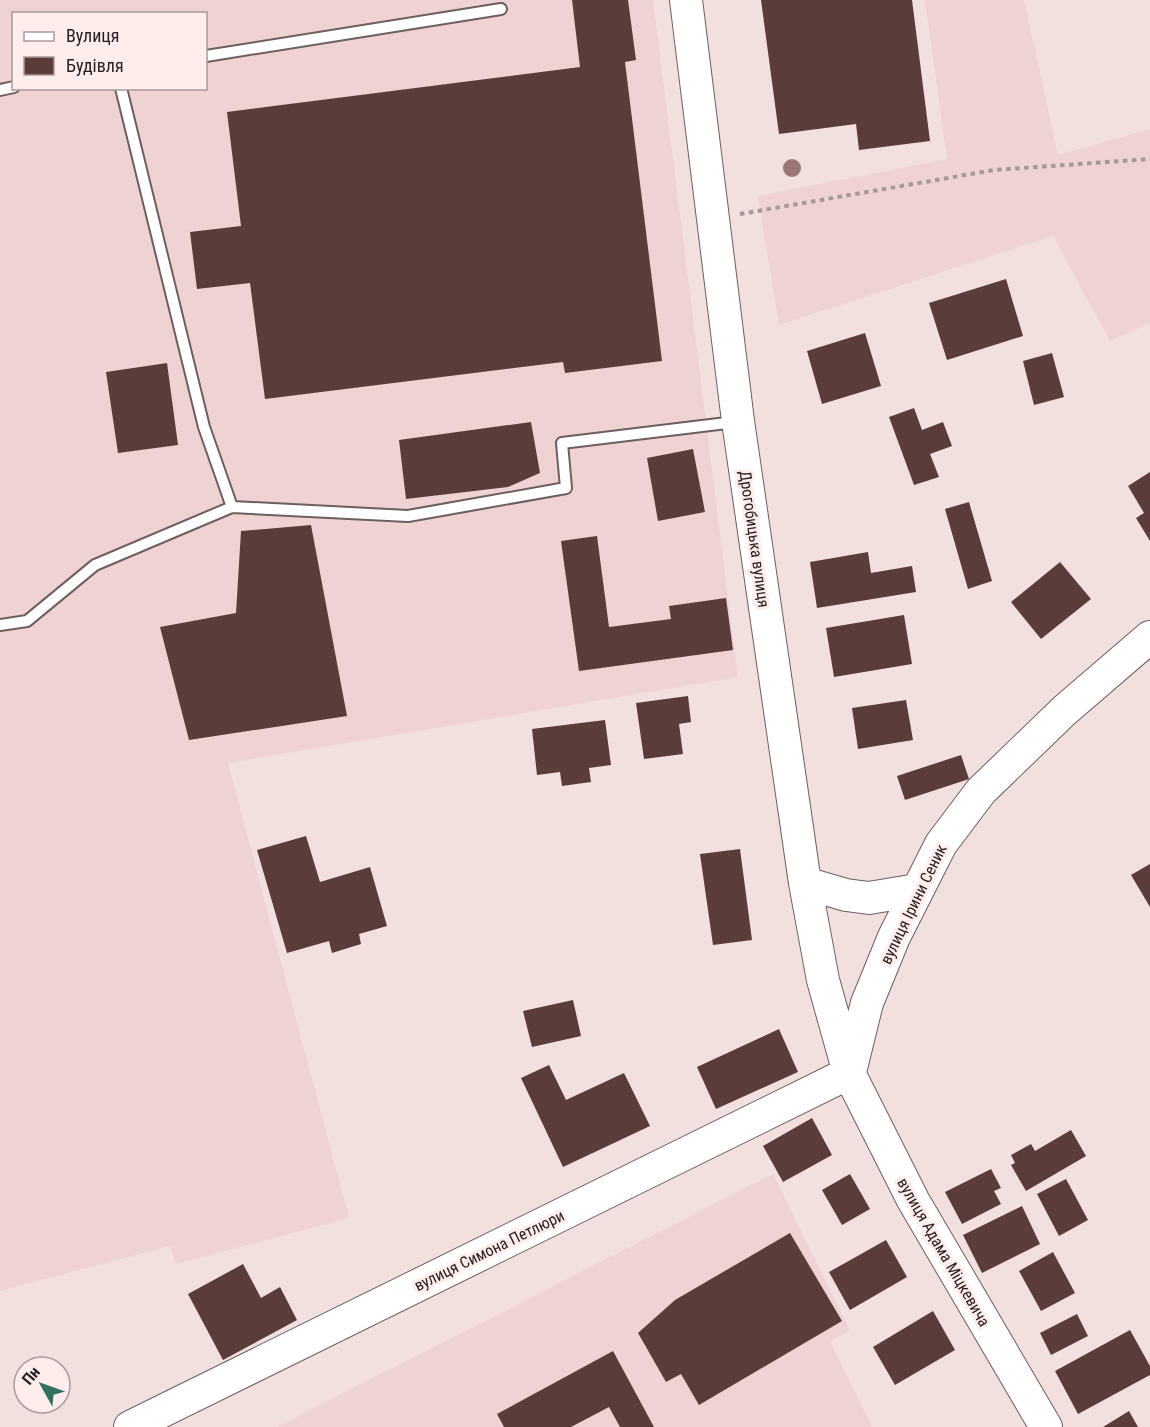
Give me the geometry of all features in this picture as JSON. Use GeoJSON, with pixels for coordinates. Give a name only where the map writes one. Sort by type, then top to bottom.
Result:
{"type":"FeatureCollection","features":[{"type":"Feature","properties":{"kind":"main road","name":"Дрогобицька вулиця"},"geometry":{"type":"LineString","coordinates":[[686,0],[738,421],[805,883],[823,981],[849,1073]]}},
{"type":"Feature","properties":{"kind":"main road","name":"вулиця Ірини Сеник"},"geometry":{"type":"LineString","coordinates":[[849,1073],[867,1003],[894,937],[941,844],[981,791],[1065,710],[1150,638]]}},
{"type":"Feature","properties":{"kind":"main road"},"geometry":{"type":"LineString","coordinates":[[805,883],[846,895],[869,898],[916,890]]}},
{"type":"Feature","properties":{"kind":"main road","name":"вулиця Симона Петлюри"},"geometry":{"type":"LineString","coordinates":[[130,1427],[849,1073]]}},
{"type":"Feature","properties":{"kind":"main road","name":"вулиця Адама Міцкевича"},"geometry":{"type":"LineString","coordinates":[[849,1073],[913,1200],[1046,1427]]}},
{"type":"Feature","properties":{"kind":"lane"},"geometry":{"type":"LineString","coordinates":[[207,56],[501,9]]}},
{"type":"Feature","properties":{"kind":"lane"},"geometry":{"type":"LineString","coordinates":[[121,90],[204,427],[232,507]]}},
{"type":"Feature","properties":{"kind":"lane"},"geometry":{"type":"LineString","coordinates":[[0,625],[27,621],[95,565],[232,507],[408,516],[566,488],[562,443],[738,421]]}},
{"type":"Feature","properties":{"kind":"path"},"geometry":{"type":"LineString","coordinates":[[713,218],[994,171],[1150,159]]}},
{"type":"Feature","properties":{"kind":"shaded area"},"geometry":{"type":"Polygon","coordinates":[[[0,0],[653,0],[738,677],[228,763],[349,1218],[176,1264],[170,1246],[0,1291],[0,0]]]}},
{"type":"Feature","properties":{"kind":"shaded area"},"geometry":{"type":"Polygon","coordinates":[[[925,0],[1024,0],[1058,155],[1150,129],[1150,323],[1110,341],[1053,236],[779,325],[758,196],[947,159],[925,0]]]}},
{"type":"Feature","properties":{"kind":"shaded area"},"geometry":{"type":"Polygon","coordinates":[[[773,1174],[850,1331],[830,1341],[872,1427],[277,1427],[773,1174]]]}},
{"type":"Feature","properties":{"kind":"building"},"geometry":{"type":"Polygon","coordinates":[[[572,0],[628,0],[636,60],[625,62],[662,361],[565,373],[563,362],[265,399],[250,283],[197,289],[190,232],[241,226],[227,112],[580,67],[572,0]]]}},
{"type":"Feature","properties":{"kind":"building"},"geometry":{"type":"Polygon","coordinates":[[[761,0],[912,0],[930,141],[859,150],[856,124],[779,134],[761,0]]]}},
{"type":"Feature","properties":{"kind":"building"},"geometry":{"type":"Polygon","coordinates":[[[1006,279],[1023,336],[947,360],[929,303],[1006,279]]]}},
{"type":"Feature","properties":{"kind":"building"},"geometry":{"type":"Polygon","coordinates":[[[865,333],[881,386],[822,404],[807,351],[865,333]]]}},
{"type":"Feature","properties":{"kind":"building"},"geometry":{"type":"Polygon","coordinates":[[[1052,353],[1064,397],[1034,405],[1023,361],[1052,353]]]}},
{"type":"Feature","properties":{"kind":"building"},"geometry":{"type":"Polygon","coordinates":[[[167,363],[178,445],[118,453],[106,372],[167,363]]]}},
{"type":"Feature","properties":{"kind":"building"},"geometry":{"type":"Polygon","coordinates":[[[914,408],[922,430],[943,422],[952,446],[930,454],[939,477],[914,485],[889,417],[914,408]]]}},
{"type":"Feature","properties":{"kind":"building"},"geometry":{"type":"Polygon","coordinates":[[[531,422],[540,473],[508,487],[406,499],[399,440],[531,422]]]}},
{"type":"Feature","properties":{"kind":"building"},"geometry":{"type":"Polygon","coordinates":[[[693,449],[705,512],[658,521],[647,458],[693,449]]]}},
{"type":"Feature","properties":{"kind":"building"},"geometry":{"type":"Polygon","coordinates":[[[1150,472],[1150,541],[1136,518],[1144,513],[1128,486],[1150,472]]]}},
{"type":"Feature","properties":{"kind":"building"},"geometry":{"type":"Polygon","coordinates":[[[969,502],[992,581],[968,589],[945,509],[969,502]]]}},
{"type":"Feature","properties":{"kind":"building"},"geometry":{"type":"Polygon","coordinates":[[[311,525],[347,716],[189,740],[160,627],[236,613],[241,531],[311,525]]]}},
{"type":"Feature","properties":{"kind":"building"},"geometry":{"type":"Polygon","coordinates":[[[597,536],[609,627],[671,619],[669,606],[726,598],[733,650],[579,671],[561,541],[597,536]]]}},
{"type":"Feature","properties":{"kind":"building"},"geometry":{"type":"Polygon","coordinates":[[[868,552],[871,573],[912,566],[916,592],[817,608],[810,562],[868,552]]]}},
{"type":"Feature","properties":{"kind":"building"},"geometry":{"type":"Polygon","coordinates":[[[1060,562],[1091,599],[1041,639],[1011,602],[1060,562]]]}},
{"type":"Feature","properties":{"kind":"building"},"geometry":{"type":"Polygon","coordinates":[[[904,615],[912,664],[834,677],[826,628],[904,615]]]}},
{"type":"Feature","properties":{"kind":"building"},"geometry":{"type":"Polygon","coordinates":[[[688,696],[691,722],[679,724],[683,754],[644,759],[636,703],[688,696]]]}},
{"type":"Feature","properties":{"kind":"building"},"geometry":{"type":"Polygon","coordinates":[[[906,700],[913,740],[858,749],[852,708],[906,700]]]}},
{"type":"Feature","properties":{"kind":"building"},"geometry":{"type":"Polygon","coordinates":[[[605,720],[611,765],[589,768],[591,782],[562,786],[560,772],[537,775],[532,729],[605,720]]]}},
{"type":"Feature","properties":{"kind":"building"},"geometry":{"type":"Polygon","coordinates":[[[961,755],[969,779],[905,800],[897,776],[961,755]]]}},
{"type":"Feature","properties":{"kind":"building"},"geometry":{"type":"Polygon","coordinates":[[[306,836],[320,882],[370,867],[387,926],[359,934],[361,944],[332,953],[329,941],[287,953],[257,850],[306,836]]]}},
{"type":"Feature","properties":{"kind":"building"},"geometry":{"type":"Polygon","coordinates":[[[740,849],[752,940],[713,945],[700,854],[740,849]]]}},
{"type":"Feature","properties":{"kind":"building"},"geometry":{"type":"Polygon","coordinates":[[[1150,864],[1150,907],[1131,875],[1150,864]]]}},
{"type":"Feature","properties":{"kind":"building"},"geometry":{"type":"Polygon","coordinates":[[[573,1000],[581,1036],[532,1047],[523,1011],[573,1000]]]}},
{"type":"Feature","properties":{"kind":"building"},"geometry":{"type":"Polygon","coordinates":[[[779,1029],[798,1072],[716,1109],[697,1067],[779,1029]]]}},
{"type":"Feature","properties":{"kind":"building"},"geometry":{"type":"Polygon","coordinates":[[[549,1065],[566,1100],[624,1073],[650,1126],[563,1167],[521,1078],[549,1065]]]}},
{"type":"Feature","properties":{"kind":"building"},"geometry":{"type":"Polygon","coordinates":[[[812,1118],[832,1155],[783,1182],[763,1146],[812,1118]]]}},
{"type":"Feature","properties":{"kind":"building"},"geometry":{"type":"Polygon","coordinates":[[[1071,1130],[1086,1156],[1026,1191],[1011,1165],[1015,1163],[1011,1155],[1031,1144],[1035,1151],[1071,1130]]]}},
{"type":"Feature","properties":{"kind":"building"},"geometry":{"type":"Polygon","coordinates":[[[991,1169],[1001,1188],[994,1191],[1001,1204],[962,1224],[945,1192],[991,1169]]]}},
{"type":"Feature","properties":{"kind":"building"},"geometry":{"type":"Polygon","coordinates":[[[850,1174],[870,1209],[842,1225],[822,1190],[850,1174]]]}},
{"type":"Feature","properties":{"kind":"building"},"geometry":{"type":"Polygon","coordinates":[[[1066,1179],[1088,1220],[1059,1236],[1037,1194],[1066,1179]]]}},
{"type":"Feature","properties":{"kind":"building"},"geometry":{"type":"Polygon","coordinates":[[[1022,1206],[1040,1244],[982,1273],[963,1235],[1022,1206]]]}},
{"type":"Feature","properties":{"kind":"building"},"geometry":{"type":"Polygon","coordinates":[[[790,1233],[842,1321],[699,1405],[681,1374],[666,1382],[638,1333],[675,1300],[790,1233]]]}},
{"type":"Feature","properties":{"kind":"building"},"geometry":{"type":"Polygon","coordinates":[[[886,1240],[907,1277],[850,1310],[829,1272],[886,1240]]]}},
{"type":"Feature","properties":{"kind":"building"},"geometry":{"type":"Polygon","coordinates":[[[1053,1252],[1075,1293],[1041,1311],[1019,1271],[1053,1252]]]}},
{"type":"Feature","properties":{"kind":"building"},"geometry":{"type":"Polygon","coordinates":[[[243,1264],[261,1298],[280,1287],[297,1320],[223,1360],[188,1294],[243,1264]]]}},
{"type":"Feature","properties":{"kind":"building"},"geometry":{"type":"Polygon","coordinates":[[[933,1311],[955,1350],[895,1385],[873,1347],[933,1311]]]}},
{"type":"Feature","properties":{"kind":"building"},"geometry":{"type":"Polygon","coordinates":[[[1077,1314],[1088,1336],[1051,1355],[1040,1333],[1077,1314]]]}},
{"type":"Feature","properties":{"kind":"building"},"geometry":{"type":"Polygon","coordinates":[[[1130,1330],[1150,1366],[1150,1375],[1078,1414],[1055,1371],[1130,1330]]]}},
{"type":"Feature","properties":{"kind":"building"},"geometry":{"type":"Polygon","coordinates":[[[613,1351],[654,1427],[620,1427],[609,1407],[571,1427],[504,1427],[497,1414],[613,1351]]]}},
{"type":"Feature","properties":{"kind":"building"},"geometry":{"type":"Polygon","coordinates":[[[1129,1411],[1138,1427],[1103,1427],[1129,1411]]]}}]}
